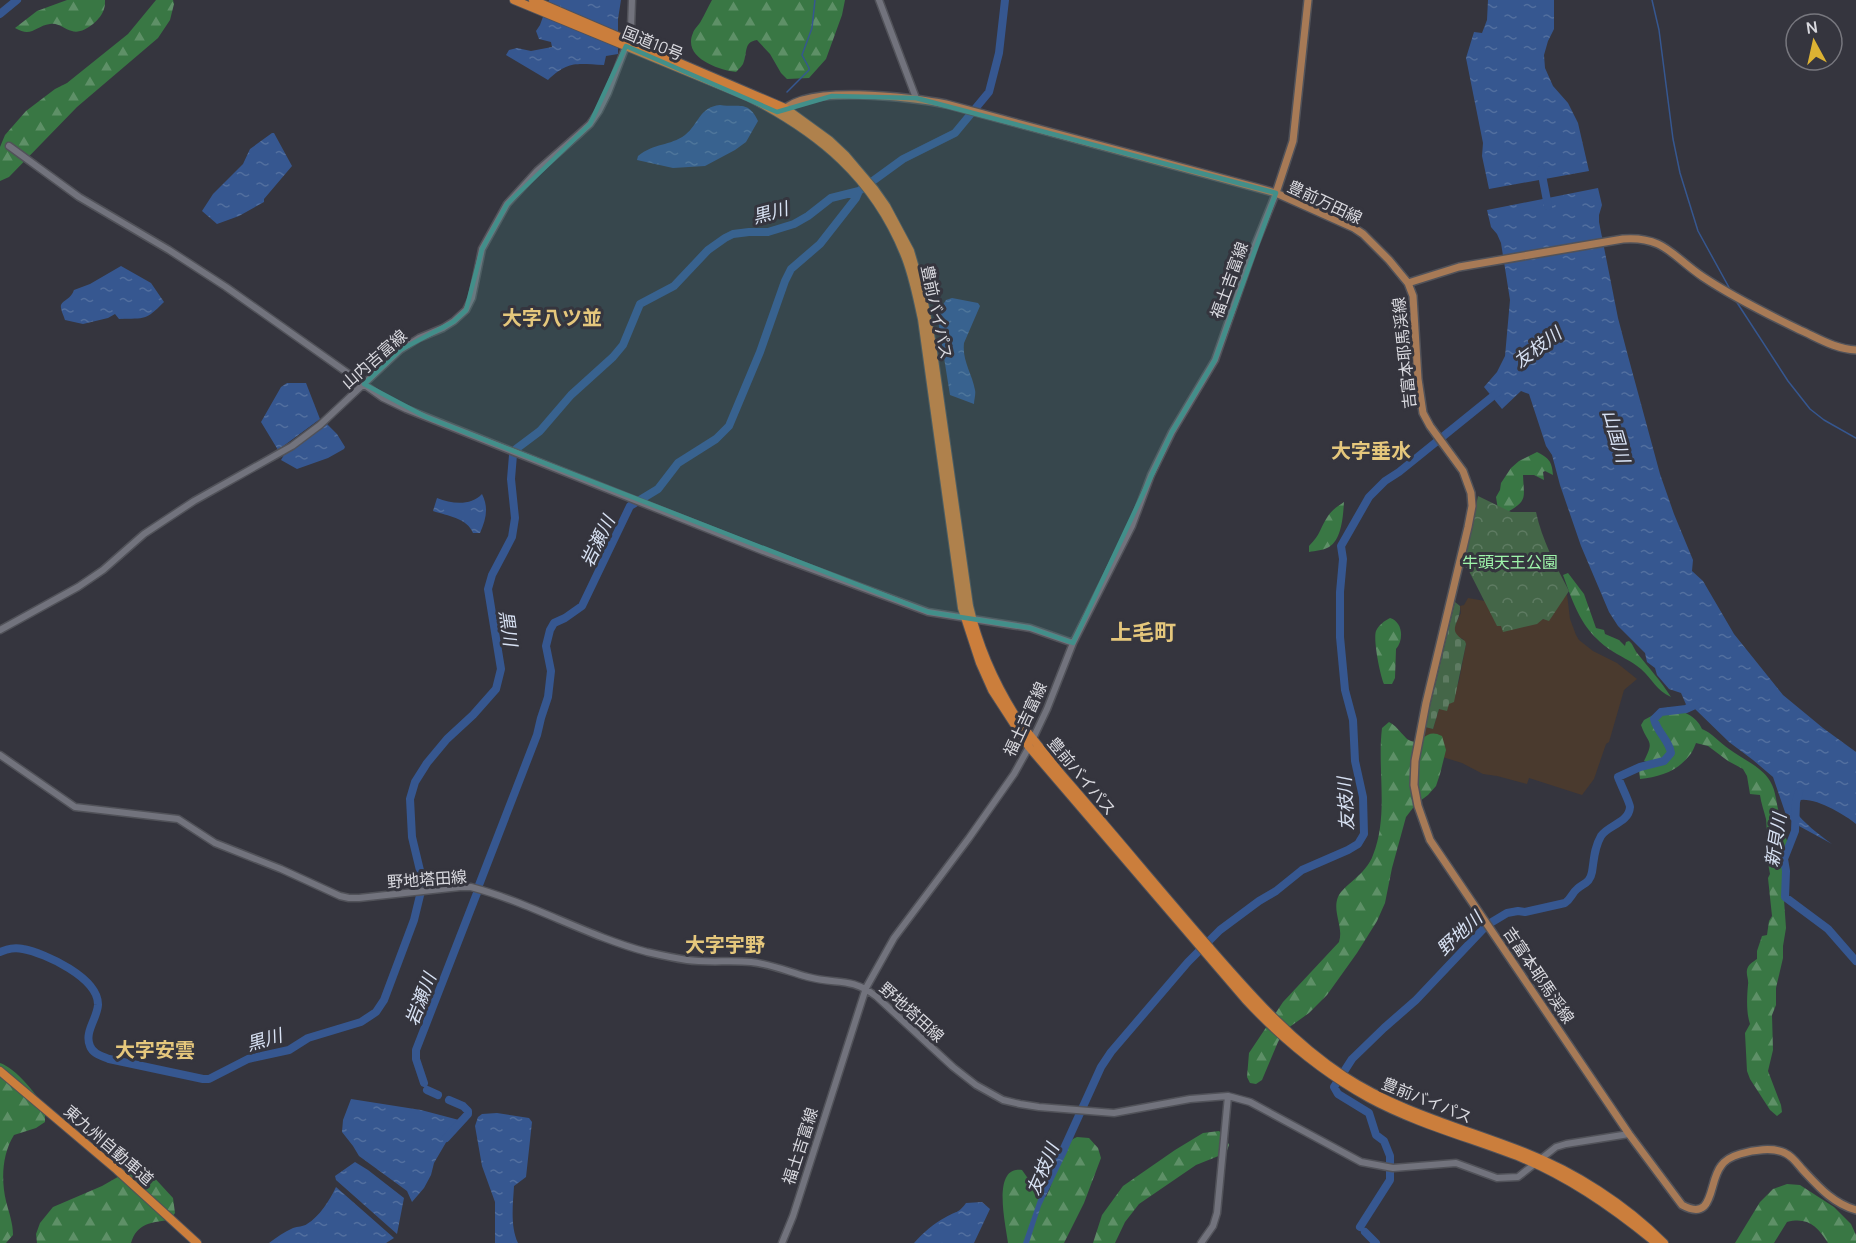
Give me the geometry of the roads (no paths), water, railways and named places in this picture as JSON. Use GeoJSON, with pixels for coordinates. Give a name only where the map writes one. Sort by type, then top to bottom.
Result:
{"type":"FeatureCollection","features":[{"type":"Feature","properties":{"kind":"highway","name":"国道10号"},"geometry":{"type":"LineString","coordinates":[[514,0],[542,8],[783,111]]}},
{"type":"Feature","properties":{"kind":"highway","name":"国道10号"},"geometry":{"type":"LineString","coordinates":[[533,0],[542,8]]}},
{"type":"Feature","properties":{"kind":"highway","name":"豊前バイパス"},"geometry":{"type":"LineString","coordinates":[[783,111],[828,140],[886,206],[907,251],[922,292],[928,318],[969,620],[980,663],[992,690],[1029,747],[1193,933]]}},
{"type":"Feature","properties":{"kind":"highway","name":"豊前バイパス"},"geometry":{"type":"LineString","coordinates":[[969,620],[998,687],[1022,726],[1214,959],[1289,1034],[1346,1077],[1414,1113],[1482,1137],[1572,1175],[1634,1217],[1664,1243]]}},
{"type":"Feature","properties":{"kind":"highway","name":"東九州自動車道"},"geometry":{"type":"LineString","coordinates":[[0,1071],[117,1170],[197,1243]]}},
{"type":"Feature","properties":{"kind":"highway","name":"豊前バイパス"},"geometry":{"type":"LineString","coordinates":[[1537,1162],[1593,1196],[1656,1243]]}},
{"type":"Feature","properties":{"kind":"main road","name":"山内吉富線"},"geometry":{"type":"LineString","coordinates":[[0,630],[94,575],[144,534],[194,501],[292,446],[320,425],[400,350],[419,338],[444,328],[466,310],[472,298],[482,249],[507,204],[520,188],[590,123],[608,93],[632,20],[632,0]]}},
{"type":"Feature","properties":{"kind":"main road"},"geometry":{"type":"LineString","coordinates":[[879,0],[916,98]]}},
{"type":"Feature","properties":{"kind":"main road"},"geometry":{"type":"LineString","coordinates":[[1276,194],[1293,141],[1308,0]]}},
{"type":"Feature","properties":{"kind":"main road","name":"豊前万田線"},"geometry":{"type":"LineString","coordinates":[[783,111],[798,102],[832,96],[862,94],[916,98],[981,113],[1276,194],[1363,234],[1408,283]]}},
{"type":"Feature","properties":{"kind":"main road"},"geometry":{"type":"LineString","coordinates":[[9,146],[79,197],[169,250],[226,287],[383,398],[406,409],[768,553],[918,609],[969,620],[1030,628],[1073,644]]}},
{"type":"Feature","properties":{"kind":"main road","name":"福土吉富線"},"geometry":{"type":"LineString","coordinates":[[782,1243],[793,1216],[866,988],[894,938],[969,838],[1014,774],[1029,747],[1073,644],[1132,526],[1151,475],[1172,432],[1215,360],[1276,194]]}},
{"type":"Feature","properties":{"kind":"main road"},"geometry":{"type":"LineString","coordinates":[[1408,283],[1446,270],[1618,240],[1645,239],[1664,246],[1701,276],[1768,314],[1837,347],[1856,350]]}},
{"type":"Feature","properties":{"kind":"main road","name":"吉富本耶馬渓線"},"geometry":{"type":"LineString","coordinates":[[1408,283],[1413,296],[1418,379],[1423,414],[1466,476],[1471,491],[1470,519],[1415,761],[1414,784],[1422,820],[1430,840],[1629,1134],[1682,1205],[1688,1209],[1703,1208],[1709,1202],[1715,1176],[1726,1160],[1739,1154],[1770,1150],[1787,1154],[1823,1192],[1845,1207],[1856,1210]]}},
{"type":"Feature","properties":{"kind":"main road","name":"野地塔田線"},"geometry":{"type":"LineString","coordinates":[[0,755],[75,807],[178,819],[215,843],[349,898],[471,887],[610,940],[648,952],[688,960],[765,964],[810,978],[844,981],[866,988],[953,1067],[986,1091],[1003,1100],[1020,1104],[1114,1113],[1190,1099],[1228,1096],[1250,1102],[1361,1162],[1393,1168],[1456,1163],[1497,1178],[1518,1177],[1556,1147],[1629,1134]]}},
{"type":"Feature","properties":{"kind":"main road"},"geometry":{"type":"LineString","coordinates":[[1201,1243],[1213,1226],[1217,1213],[1228,1096]]}},
{"type":"Feature","properties":{"kind":"water"},"geometry":{"type":"Polygon","coordinates":[[[549,0],[621,0],[618,19],[618,54],[606,56],[604,65],[568,66],[548,80],[506,55],[509,50],[517,48],[531,51],[552,47],[551,42],[539,39],[536,31],[549,0]]]}},
{"type":"Feature","properties":{"kind":"water"},"geometry":{"type":"Polygon","coordinates":[[[1488,0],[1554,0],[1554,29],[1544,55],[1545,68],[1553,86],[1568,103],[1578,123],[1589,171],[1489,189],[1482,156],[1483,143],[1466,58],[1474,32],[1482,33],[1487,20],[1488,0]]]}},
{"type":"Feature","properties":{"kind":"water"},"geometry":{"type":"Polygon","coordinates":[[[720,105],[743,106],[751,110],[758,121],[746,142],[735,150],[705,166],[673,168],[637,160],[638,156],[644,152],[685,135],[703,112],[720,105]]]}},
{"type":"Feature","properties":{"kind":"water"},"geometry":{"type":"Polygon","coordinates":[[[272,133],[292,166],[264,199],[264,202],[239,216],[217,224],[202,211],[213,194],[243,164],[250,149],[272,133]]]}},
{"type":"Feature","properties":{"kind":"water"},"geometry":{"type":"Polygon","coordinates":[[[1598,188],[1602,205],[1599,222],[1618,318],[1660,474],[1693,560],[1692,571],[1703,581],[1734,634],[1783,695],[1856,752],[1856,824],[1835,810],[1817,802],[1800,800],[1794,802],[1799,811],[1794,810],[1798,815],[1832,844],[1799,826],[1795,835],[1792,835],[1794,823],[1786,815],[1773,777],[1729,742],[1694,708],[1688,709],[1681,693],[1669,689],[1657,675],[1655,668],[1647,662],[1645,653],[1618,626],[1609,612],[1581,546],[1552,455],[1546,446],[1529,394],[1521,391],[1502,409],[1484,387],[1497,372],[1505,356],[1510,300],[1501,243],[1491,227],[1487,210],[1598,188]]]}},
{"type":"Feature","properties":{"kind":"water"},"geometry":{"type":"Polygon","coordinates":[[[121,266],[151,283],[164,302],[153,313],[140,318],[119,319],[115,314],[83,324],[65,320],[61,305],[74,290],[90,284],[121,266]]]}},
{"type":"Feature","properties":{"kind":"water"},"geometry":{"type":"Polygon","coordinates":[[[952,298],[978,303],[980,306],[964,343],[964,356],[975,390],[974,404],[950,395],[937,314],[946,300],[952,298]]]}},
{"type":"Feature","properties":{"kind":"water"},"geometry":{"type":"Polygon","coordinates":[[[287,383],[306,383],[320,419],[278,450],[261,422],[281,387],[287,383]]]}},
{"type":"Feature","properties":{"kind":"water"},"geometry":{"type":"Polygon","coordinates":[[[327,424],[337,434],[344,449],[328,458],[297,469],[281,460],[284,455],[327,424]]]}},
{"type":"Feature","properties":{"kind":"water"},"geometry":{"type":"Polygon","coordinates":[[[482,494],[486,514],[480,533],[473,533],[466,524],[456,518],[433,511],[437,498],[461,503],[472,501],[482,494]]]}},
{"type":"Feature","properties":{"kind":"water"},"geometry":{"type":"Polygon","coordinates":[[[351,1099],[421,1110],[459,1120],[446,1136],[448,1139],[434,1163],[424,1188],[412,1202],[407,1191],[359,1156],[342,1132],[343,1120],[351,1099]]]}},
{"type":"Feature","properties":{"kind":"water"},"geometry":{"type":"Polygon","coordinates":[[[497,1113],[529,1118],[532,1122],[526,1177],[514,1186],[513,1222],[518,1243],[495,1243],[495,1202],[482,1166],[475,1126],[478,1117],[482,1114],[497,1113]]]}},
{"type":"Feature","properties":{"kind":"water"},"geometry":{"type":"Polygon","coordinates":[[[1057,1145],[1068,1150],[1041,1206],[1029,1243],[1023,1243],[1057,1145]]]}},
{"type":"Feature","properties":{"kind":"water"},"geometry":{"type":"Polygon","coordinates":[[[355,1162],[404,1198],[397,1234],[336,1180],[335,1176],[355,1162]]]}},
{"type":"Feature","properties":{"kind":"water"},"geometry":{"type":"Polygon","coordinates":[[[336,1187],[394,1238],[386,1243],[269,1243],[295,1227],[304,1226],[316,1217],[336,1187]]]}},
{"type":"Feature","properties":{"kind":"water"},"geometry":{"type":"Polygon","coordinates":[[[982,1202],[990,1209],[974,1243],[914,1243],[933,1225],[959,1211],[966,1203],[982,1202]]]}},
{"type":"Feature","properties":{"kind":"waterway"},"geometry":{"type":"LineString","coordinates":[[0,14],[17,0]]}},
{"type":"Feature","properties":{"kind":"waterway"},"geometry":{"type":"LineString","coordinates":[[787,92],[809,70],[802,55],[812,28],[815,0]]}},
{"type":"Feature","properties":{"kind":"waterway","name":"黒川"},"geometry":{"type":"LineString","coordinates":[[0,952],[20,948],[33,951],[69,968],[90,985],[96,995],[98,1005],[89,1036],[91,1049],[95,1053],[109,1059],[203,1079],[209,1079],[248,1059],[289,1050],[308,1038],[361,1022],[376,1012],[384,1000],[414,920],[423,883],[412,837],[410,799],[415,782],[447,739],[496,689],[501,669],[488,589],[492,575],[512,537],[515,518],[511,479],[513,455],[516,449],[540,431],[571,395],[613,357],[623,345],[640,304],[674,286],[708,250],[733,234],[768,232],[794,224],[831,198],[859,191],[903,159],[955,133],[989,92],[999,53],[1005,0]]}},
{"type":"Feature","properties":{"kind":"waterway"},"geometry":{"type":"LineString","coordinates":[[1652,0],[1659,30],[1673,139],[1680,173],[1698,231],[1731,291]]}},
{"type":"Feature","properties":{"kind":"waterway","name":"山国川"},"geometry":{"type":"LineString","coordinates":[[1541,170],[1548,206]]}},
{"type":"Feature","properties":{"kind":"waterway","name":"岩瀬川"},"geometry":{"type":"LineString","coordinates":[[479,885],[537,735],[548,697],[551,671],[546,646],[550,630],[554,623],[582,606],[630,506],[658,489],[678,463],[716,439],[729,426],[791,269],[820,244],[859,191]]}},
{"type":"Feature","properties":{"kind":"waterway"},"geometry":{"type":"LineString","coordinates":[[1736,301],[1788,381],[1810,409],[1824,420],[1856,438]]}},
{"type":"Feature","properties":{"kind":"waterway","name":"友枝川"},"geometry":{"type":"LineString","coordinates":[[1061,1155],[1101,1067],[1111,1052],[1188,962],[1220,930],[1259,901],[1276,891],[1302,870],[1358,844],[1364,834],[1363,797],[1355,761],[1353,720],[1345,690],[1340,637],[1343,559],[1341,546],[1369,497],[1385,481],[1498,392]]}},
{"type":"Feature","properties":{"kind":"waterway","name":"野地川"},"geometry":{"type":"LineString","coordinates":[[1360,1227],[1390,1180],[1390,1156],[1384,1141],[1376,1135],[1369,1113],[1338,1094],[1334,1087],[1352,1059],[1416,1000],[1487,925],[1507,913],[1525,912],[1565,903],[1588,881],[1601,836],[1626,817],[1629,812],[1630,805],[1618,777],[1640,767],[1664,761],[1671,753],[1654,719],[1661,712],[1686,709],[1697,704]]}},
{"type":"Feature","properties":{"kind":"waterway","name":"新貝川"},"geometry":{"type":"LineString","coordinates":[[1799,792],[1796,802],[1795,831],[1784,859],[1785,897],[1828,929],[1856,961]]}},
{"type":"Feature","properties":{"kind":"waterway","name":"岩瀬川"},"geometry":{"type":"LineString","coordinates":[[424,1083],[416,1059],[416,1050],[477,893]]}},
{"type":"Feature","properties":{"kind":"waterway","name":"岩瀬川"},"geometry":{"type":"LineString","coordinates":[[427,1090],[438,1095]]}},
{"type":"Feature","properties":{"kind":"waterway","name":"岩瀬川"},"geometry":{"type":"LineString","coordinates":[[446,1138],[468,1114],[463,1106],[449,1100]]}},
{"type":"Feature","properties":{"kind":"waterway","name":"野地川"},"geometry":{"type":"LineString","coordinates":[[1365,1232],[1376,1243]]}},
{"type":"Feature","properties":{"kind":"district","name":"大字八ツ並"},"geometry":{"type":"Point","coordinates":[552,317]}},
{"type":"Feature","properties":{"kind":"district","name":"大字垂水"},"geometry":{"type":"Point","coordinates":[1371,450]}},
{"type":"Feature","properties":{"kind":"district","name":"上毛町"},"geometry":{"type":"Point","coordinates":[1143,632]}},
{"type":"Feature","properties":{"kind":"district","name":"大字宇野"},"geometry":{"type":"Point","coordinates":[725,944]}},
{"type":"Feature","properties":{"kind":"district","name":"大字安雲"},"geometry":{"type":"Point","coordinates":[155,1049]}},
{"type":"Feature","properties":{"kind":"park label","name":"牛頭天王公園"},"geometry":{"type":"Point","coordinates":[1510,562]}}]}
